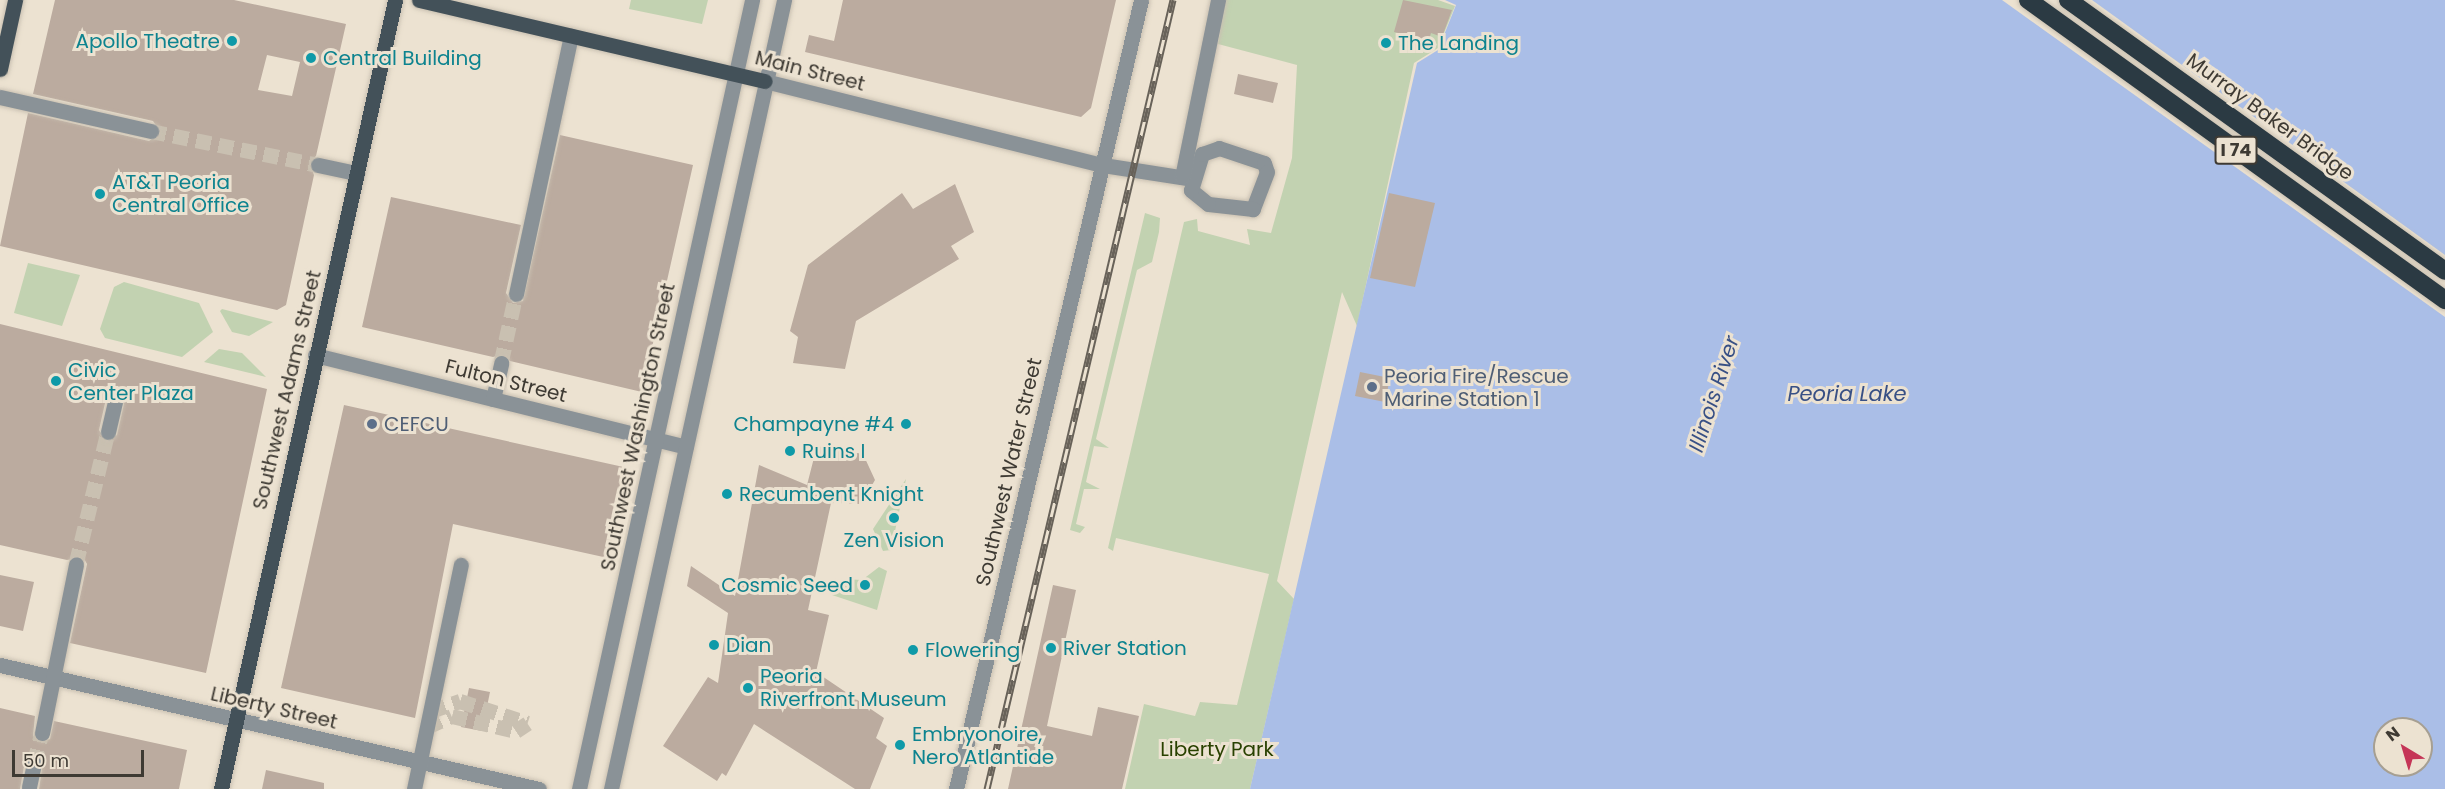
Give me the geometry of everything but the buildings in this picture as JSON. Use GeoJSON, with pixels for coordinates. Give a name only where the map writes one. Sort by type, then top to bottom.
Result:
{"type":"FeatureCollection","features":[{"type":"Feature","properties":{"kind":"highway","name":"I 74"},"geometry":{"type":"LineString","coordinates":[[2028,0],[2445,300]]}},
{"type":"Feature","properties":{"kind":"highway","name":"Murray Baker Bridge"},"geometry":{"type":"LineString","coordinates":[[2068,0],[2445,271]]}},
{"type":"Feature","properties":{"kind":"main road"},"geometry":{"type":"LineString","coordinates":[[0,69],[15,0]]}},
{"type":"Feature","properties":{"kind":"main road","name":"Southwest Adams Street"},"geometry":{"type":"LineString","coordinates":[[220,789],[395,0]]}},
{"type":"Feature","properties":{"kind":"main road","name":"Main Street"},"geometry":{"type":"LineString","coordinates":[[419,0],[765,81]]}},
{"type":"Feature","properties":{"kind":"street","name":"Southwest Washington Street"},"geometry":{"type":"LineString","coordinates":[[579,789],[752,0]]}},
{"type":"Feature","properties":{"kind":"street"},"geometry":{"type":"LineString","coordinates":[[611,789],[784,0]]}},
{"type":"Feature","properties":{"kind":"street","name":"Southwest Water Street"},"geometry":{"type":"LineString","coordinates":[[956,789],[1141,0]]}},
{"type":"Feature","properties":{"kind":"street"},"geometry":{"type":"LineString","coordinates":[[1187,178],[1202,154],[1219,148],[1254,156],[1267,172],[1258,202],[1243,211],[1197,198],[1187,178],[1218,0]]}},
{"type":"Feature","properties":{"kind":"street"},"geometry":{"type":"LineString","coordinates":[[516,294],[571,36]]}},
{"type":"Feature","properties":{"kind":"street","name":"Main Street"},"geometry":{"type":"LineString","coordinates":[[765,81],[1103,165],[1187,178]]}},
{"type":"Feature","properties":{"kind":"street"},"geometry":{"type":"LineString","coordinates":[[0,97],[151,131]]}},
{"type":"Feature","properties":{"kind":"street"},"geometry":{"type":"LineString","coordinates":[[318,165],[357,173]]}},
{"type":"Feature","properties":{"kind":"street","name":"Fulton Street"},"geometry":{"type":"LineString","coordinates":[[315,355],[686,447]]}},
{"type":"Feature","properties":{"kind":"street"},"geometry":{"type":"LineString","coordinates":[[493,399],[501,363]]}},
{"type":"Feature","properties":{"kind":"street"},"geometry":{"type":"LineString","coordinates":[[108,432],[115,402]]}},
{"type":"Feature","properties":{"kind":"street"},"geometry":{"type":"LineString","coordinates":[[42,733],[76,564]]}},
{"type":"Feature","properties":{"kind":"street"},"geometry":{"type":"LineString","coordinates":[[414,789],[461,565]]}},
{"type":"Feature","properties":{"kind":"street","name":"Liberty Street"},"geometry":{"type":"LineString","coordinates":[[0,664],[235,722],[539,789]]}},
{"type":"Feature","properties":{"kind":"street"},"geometry":{"type":"LineString","coordinates":[[29,787],[34,764]]}},
{"type":"Feature","properties":{"kind":"green space"},"geometry":{"type":"Polygon","coordinates":[[[631,0],[708,0],[702,24],[629,9],[631,0]]]}},
{"type":"Feature","properties":{"kind":"green space","name":"Liberty Park"},"geometry":{"type":"Polygon","coordinates":[[[1225,0],[1438,0],[1455,6],[1438,48],[1414,63],[1357,326],[1342,292],[1277,581],[1294,599],[1250,789],[1125,789],[1144,704],[1195,716],[1200,702],[1237,705],[1269,574],[1116,538],[1113,551],[1108,548],[1184,222],[1197,219],[1198,231],[1250,245],[1247,229],[1271,233],[1292,158],[1297,65],[1218,44],[1225,0]]]}},
{"type":"Feature","properties":{"kind":"green space"},"geometry":{"type":"Polygon","coordinates":[[[1145,213],[1160,218],[1159,232],[1152,262],[1137,270],[1096,439],[1109,448],[1094,446],[1086,482],[1100,489],[1084,489],[1076,524],[1085,527],[1080,533],[1070,530],[1145,213]]]}},
{"type":"Feature","properties":{"kind":"green space"},"geometry":{"type":"Polygon","coordinates":[[[28,263],[80,275],[62,326],[14,313],[28,263]]]}},
{"type":"Feature","properties":{"kind":"green space"},"geometry":{"type":"Polygon","coordinates":[[[124,282],[199,303],[213,332],[182,357],[105,338],[100,329],[114,287],[124,282]]]}},
{"type":"Feature","properties":{"kind":"green space"},"geometry":{"type":"Polygon","coordinates":[[[222,309],[273,322],[249,336],[232,332],[220,311],[222,309]]]}},
{"type":"Feature","properties":{"kind":"green space"},"geometry":{"type":"Polygon","coordinates":[[[219,349],[242,353],[266,377],[204,362],[219,349]]]}},
{"type":"Feature","properties":{"kind":"green space"},"geometry":{"type":"Polygon","coordinates":[[[906,479],[891,550],[883,551],[873,529],[906,479]]]}},
{"type":"Feature","properties":{"kind":"green space"},"geometry":{"type":"Polygon","coordinates":[[[879,567],[887,571],[877,610],[832,595],[843,579],[862,580],[879,567]]]}},
{"type":"Feature","properties":{"kind":"water","name":"Peoria Lake"},"geometry":{"type":"Polygon","coordinates":[[[1445,0],[2445,0],[2445,789],[1250,789],[1417,63],[1438,50],[1456,5],[1445,0]]]}},
{"type":"Feature","properties":{"kind":"pier"},"geometry":{"type":"Polygon","coordinates":[[[2002,0],[2092,0],[2445,255],[2445,317],[2002,0]]]}},
{"type":"Feature","properties":{"kind":"tunnel"},"geometry":{"type":"LineString","coordinates":[[151,131],[318,165]]}},
{"type":"Feature","properties":{"kind":"tunnel"},"geometry":{"type":"LineString","coordinates":[[501,363],[516,294]]}},
{"type":"Feature","properties":{"kind":"tunnel"},"geometry":{"type":"LineString","coordinates":[[76,564],[108,432]]}},
{"type":"Feature","properties":{"kind":"tunnel"},"geometry":{"type":"LineString","coordinates":[[431,711],[460,701],[528,723]]}},
{"type":"Feature","properties":{"kind":"tunnel"},"geometry":{"type":"LineString","coordinates":[[427,727],[452,716],[516,731],[528,723]]}},
{"type":"Feature","properties":{"kind":"tunnel"},"geometry":{"type":"LineString","coordinates":[[34,764],[42,733]]}},
{"type":"Feature","properties":{"kind":"railway"},"geometry":{"type":"LineString","coordinates":[[987,789],[1173,0]]}},
{"type":"Feature","properties":{"kind":"place","name":"Apollo Theatre"},"geometry":{"type":"Point","coordinates":[232,41]}},
{"type":"Feature","properties":{"kind":"place","name":"The Landing"},"geometry":{"type":"Point","coordinates":[1386,43]}},
{"type":"Feature","properties":{"kind":"place","name":"Central Building"},"geometry":{"type":"Point","coordinates":[311,58]}},
{"type":"Feature","properties":{"kind":"place","name":"AT&T Peoria Central Office"},"geometry":{"type":"Point","coordinates":[100,194]}},
{"type":"Feature","properties":{"kind":"place","name":"Civic Center Plaza"},"geometry":{"type":"Point","coordinates":[56,381]}},
{"type":"Feature","properties":{"kind":"place","name":"Peoria Fire/Rescue Marine Station 1"},"geometry":{"type":"Point","coordinates":[1372,387]}},
{"type":"Feature","properties":{"kind":"place","name":"CEFCU"},"geometry":{"type":"Point","coordinates":[372,424]}},
{"type":"Feature","properties":{"kind":"place","name":"Champayne #4"},"geometry":{"type":"Point","coordinates":[906,424]}},
{"type":"Feature","properties":{"kind":"place","name":"Ruins I"},"geometry":{"type":"Point","coordinates":[790,451]}},
{"type":"Feature","properties":{"kind":"place","name":"Recumbent Knight"},"geometry":{"type":"Point","coordinates":[727,494]}},
{"type":"Feature","properties":{"kind":"place","name":"Zen Vision"},"geometry":{"type":"Point","coordinates":[894,518]}},
{"type":"Feature","properties":{"kind":"place","name":"Cosmic Seed"},"geometry":{"type":"Point","coordinates":[865,585]}},
{"type":"Feature","properties":{"kind":"place","name":"Dian"},"geometry":{"type":"Point","coordinates":[714,645]}},
{"type":"Feature","properties":{"kind":"place","name":"River Station"},"geometry":{"type":"Point","coordinates":[1051,648]}},
{"type":"Feature","properties":{"kind":"place","name":"Flowering"},"geometry":{"type":"Point","coordinates":[913,650]}},
{"type":"Feature","properties":{"kind":"place","name":"Peoria Riverfront Museum"},"geometry":{"type":"Point","coordinates":[748,688]}},
{"type":"Feature","properties":{"kind":"place","name":"Embryonoire, Nero Atlantide"},"geometry":{"type":"Point","coordinates":[900,745]}},
{"type":"Feature","properties":{"kind":"water label","name":"Illinois River"},"geometry":{"type":"Point","coordinates":[1714,394]}}]}
